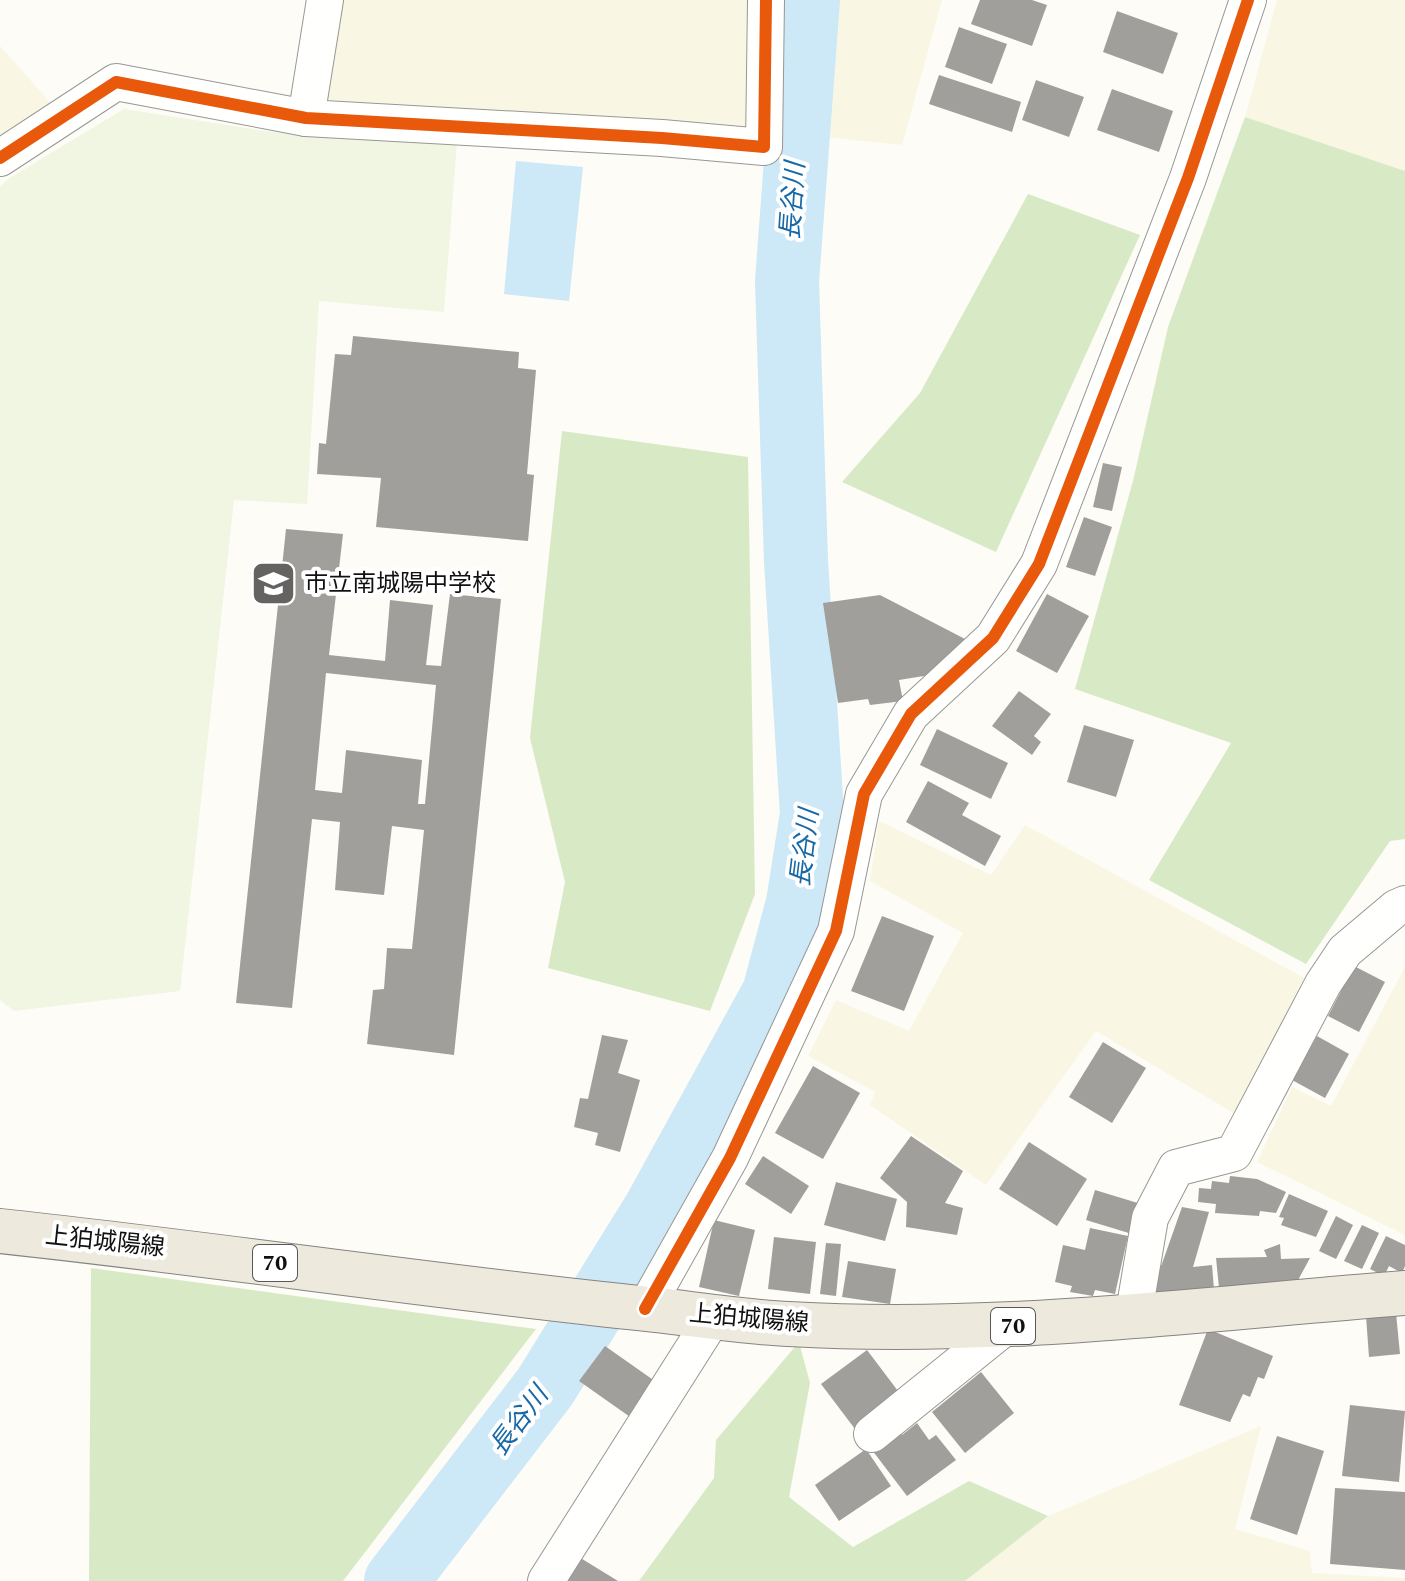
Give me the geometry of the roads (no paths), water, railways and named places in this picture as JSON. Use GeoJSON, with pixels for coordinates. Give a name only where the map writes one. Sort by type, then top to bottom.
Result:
{"type":"FeatureCollection","features":[{"type":"Feature","properties":{"kind":"main road","name":"上狛城陽線"},"geometry":{"type":"LineString","coordinates":[[0,1231],[171,1249],[549,1299],[788,1324],[1005,1327],[1405,1293]]}},
{"type":"Feature","properties":{"kind":"street"},"geometry":{"type":"LineString","coordinates":[[306,118],[325,0]]}},
{"type":"Feature","properties":{"kind":"street"},"geometry":{"type":"LineString","coordinates":[[0,158],[116,82],[306,118],[646,137],[764,147],[766,0]]}},
{"type":"Feature","properties":{"kind":"street"},"geometry":{"type":"LineString","coordinates":[[633,1308],[730,1158],[836,931],[864,794],[911,714],[993,638],[1039,564],[1188,178],[1248,0]]}},
{"type":"Feature","properties":{"kind":"street"},"geometry":{"type":"LineString","coordinates":[[1133,1318],[1150,1218],[1176,1168],[1234,1153],[1323,984],[1345,951],[1396,908],[1405,904]]}},
{"type":"Feature","properties":{"kind":"street"},"geometry":{"type":"LineString","coordinates":[[546,1581],[714,1316]]}},
{"type":"Feature","properties":{"kind":"street"},"geometry":{"type":"LineString","coordinates":[[872,1434],[1005,1327]]}},
{"type":"Feature","properties":{"kind":"water"},"geometry":{"type":"Polygon","coordinates":[[[516,161],[583,167],[569,301],[504,294],[516,161]]]}},
{"type":"Feature","properties":{"kind":"waterway","name":"長谷川"},"geometry":{"type":"LineString","coordinates":[[396,1581],[545,1387],[655,1210],[774,993],[798,903],[812,814],[796,561],[787,281],[808,0]]}},
{"type":"Feature","properties":{"kind":"place","name":"市立南城陽中学校"},"geometry":{"type":"Point","coordinates":[273,584]}}]}
